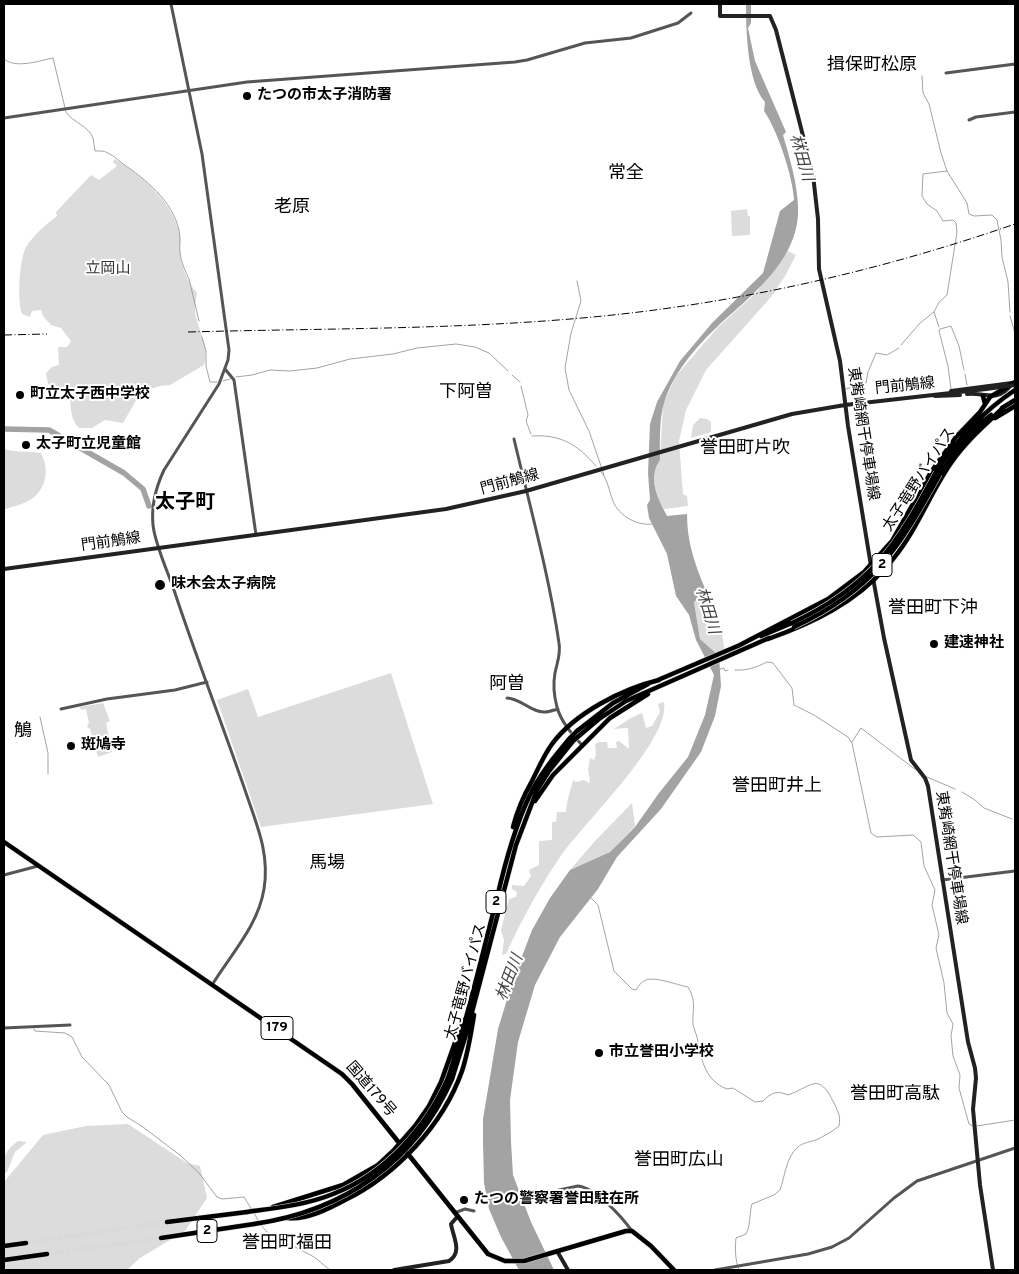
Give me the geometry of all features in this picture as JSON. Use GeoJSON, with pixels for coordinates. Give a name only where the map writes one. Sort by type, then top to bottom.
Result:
{"type":"FeatureCollection","features":[{"type":"Feature","properties":{"kind":"highway"},"geometry":{"type":"LineString","coordinates":[[792,625],[830,612],[849,601],[874,580],[898,553],[923,513],[948,447],[980,412],[990,396],[1014,383]]}},
{"type":"Feature","properties":{"kind":"highway","name":"太子竜野バイパス"},"geometry":{"type":"LineString","coordinates":[[578,733],[626,701],[676,675],[768,639],[838,598],[869,573],[886,554],[902,532],[952,447],[976,421],[996,403],[1015,390]]}},
{"type":"Feature","properties":{"kind":"highway"},"geometry":{"type":"LineString","coordinates":[[983,396],[985,404]]}},
{"type":"Feature","properties":{"kind":"highway","name":"太子竜野バイパス"},"geometry":{"type":"LineString","coordinates":[[937,474],[968,436],[986,420],[1015,400]]}},
{"type":"Feature","properties":{"kind":"highway"},"geometry":{"type":"LineString","coordinates":[[984,425],[1015,406]]}},
{"type":"Feature","properties":{"kind":"highway"},"geometry":{"type":"LineString","coordinates":[[792,625],[843,589],[871,565],[898,531],[917,497],[937,474],[950,464],[984,425],[1004,407]]}},
{"type":"Feature","properties":{"kind":"highway"},"geometry":{"type":"LineString","coordinates":[[917,497],[923,513]]}},
{"type":"Feature","properties":{"kind":"highway"},"geometry":{"type":"LineString","coordinates":[[898,531],[914,528]]}},
{"type":"Feature","properties":{"kind":"highway","name":"太子竜野バイパス"},"geometry":{"type":"LineString","coordinates":[[729,653],[738,646],[792,625]]}},
{"type":"Feature","properties":{"kind":"highway"},"geometry":{"type":"LineString","coordinates":[[530,808],[553,775],[610,718],[676,675]]}},
{"type":"Feature","properties":{"kind":"highway","name":"太子竜野バイパス"},"geometry":{"type":"LineString","coordinates":[[167,1222],[264,1210],[332,1195],[359,1182],[378,1169],[400,1149],[423,1122],[450,1078],[508,853],[518,822],[530,795],[548,766],[572,739],[613,703],[659,680],[676,675]]}},
{"type":"Feature","properties":{"kind":"highway"},"geometry":{"type":"LineString","coordinates":[[508,853],[514,822],[524,796],[553,744],[580,717],[620,694],[640,685],[659,680]]}},
{"type":"Feature","properties":{"kind":"highway","name":"太子竜野バイパス"},"geometry":{"type":"LineString","coordinates":[[161,1238],[287,1218],[334,1201],[362,1186],[381,1172],[403,1153],[422,1131],[440,1104],[461,1054],[516,845],[530,808],[549,770],[572,739]]}},
{"type":"Feature","properties":{"kind":"highway","name":"国道179号"},"geometry":{"type":"LineString","coordinates":[[4,842],[342,1074],[483,1250],[495,1258],[505,1262],[524,1261],[626,1231],[632,1231]]}},
{"type":"Feature","properties":{"kind":"highway"},"geometry":{"type":"LineString","coordinates":[[287,1218],[295,1218],[330,1208],[364,1190],[408,1156],[442,1112],[454,1090],[468,1047],[481,979]]}},
{"type":"Feature","properties":{"kind":"highway"},"geometry":{"type":"LineString","coordinates":[[264,1210],[329,1190],[357,1178],[378,1165],[415,1126],[428,1106],[441,1082],[467,1012]]}},
{"type":"Feature","properties":{"kind":"highway"},"geometry":{"type":"LineString","coordinates":[[632,1231],[651,1246],[674,1270]]}},
{"type":"Feature","properties":{"kind":"highway"},"geometry":{"type":"LineString","coordinates":[[4,1246],[26,1243]]}},
{"type":"Feature","properties":{"kind":"highway"},"geometry":{"type":"LineString","coordinates":[[4,1260],[47,1254]]}},
{"type":"Feature","properties":{"kind":"main road","name":"東觜崎網干停車場線"},"geometry":{"type":"LineString","coordinates":[[720,4],[720,16],[770,16],[778,36],[813,175],[818,219],[819,269],[839,356],[845,405],[884,638],[911,760],[925,778],[928,786],[967,1036],[975,1068],[973,1109],[978,1160],[994,1270]]}},
{"type":"Feature","properties":{"kind":"main road","name":"門前鵤線"},"geometry":{"type":"LineString","coordinates":[[4,569],[446,509],[526,491],[792,414],[845,405],[986,389],[1014,383]]}},
{"type":"Feature","properties":{"kind":"main road"},"geometry":{"type":"LineString","coordinates":[[934,394],[1014,383]]}},
{"type":"Feature","properties":{"kind":"main road"},"geometry":{"type":"LineString","coordinates":[[923,395],[943,397],[975,394],[990,396]]}},
{"type":"Feature","properties":{"kind":"main road"},"geometry":{"type":"LineString","coordinates":[[394,1270],[449,1261],[454,1258],[456,1247],[451,1224],[456,1215]]}},
{"type":"Feature","properties":{"kind":"main road"},"geometry":{"type":"LineString","coordinates":[[557,1251],[568,1270]]}},
{"type":"Feature","properties":{"kind":"street"},"geometry":{"type":"LineString","coordinates":[[171,4],[202,154],[229,350],[225,370],[212,397],[164,470],[155,491],[153,526],[181,612],[260,832],[266,866],[264,891],[257,914],[248,932],[211,985]]}},
{"type":"Feature","properties":{"kind":"street"},"geometry":{"type":"LineString","coordinates":[[4,118],[247,82],[515,62],[585,43],[631,38],[678,24],[691,13]]}},
{"type":"Feature","properties":{"kind":"street"},"geometry":{"type":"LineString","coordinates":[[946,73],[1015,64]]}},
{"type":"Feature","properties":{"kind":"street"},"geometry":{"type":"LineString","coordinates":[[969,120],[976,117],[1015,112]]}},
{"type":"Feature","properties":{"kind":"street"},"geometry":{"type":"LineString","coordinates":[[225,370],[234,380],[256,535]]}},
{"type":"Feature","properties":{"kind":"street"},"geometry":{"type":"LineString","coordinates":[[514,439],[553,607],[560,646],[554,684],[558,709],[567,728],[582,745]]}},
{"type":"Feature","properties":{"kind":"street"},"geometry":{"type":"LineString","coordinates":[[61,709],[116,698],[163,692],[207,682]]}},
{"type":"Feature","properties":{"kind":"street"},"geometry":{"type":"LineString","coordinates":[[507,698],[513,698],[541,712],[558,709]]}},
{"type":"Feature","properties":{"kind":"street"},"geometry":{"type":"LineString","coordinates":[[4,874],[38,866]]}},
{"type":"Feature","properties":{"kind":"street"},"geometry":{"type":"LineString","coordinates":[[942,880],[1015,871]]}},
{"type":"Feature","properties":{"kind":"street"},"geometry":{"type":"LineString","coordinates":[[4,1028],[70,1025]]}},
{"type":"Feature","properties":{"kind":"street"},"geometry":{"type":"LineString","coordinates":[[715,1270],[808,1254],[832,1247],[849,1238],[894,1198],[917,1181],[1015,1148]]}},
{"type":"Feature","properties":{"kind":"street"},"geometry":{"type":"LineString","coordinates":[[531,1196],[585,1186],[617,1213],[632,1231]]}},
{"type":"Feature","properties":{"kind":"street"},"geometry":{"type":"LineString","coordinates":[[456,1215],[464,1209],[474,1210]]}},
{"type":"Feature","properties":{"kind":"green space","name":"立岡山"},"geometry":{"type":"Polygon","coordinates":[[[115,159],[155,191],[164,201],[176,223],[180,238],[180,256],[183,268],[197,293],[195,314],[205,346],[205,358],[204,365],[170,385],[141,392],[123,423],[105,420],[92,428],[79,428],[74,422],[71,411],[70,399],[74,393],[48,384],[46,373],[52,367],[59,365],[58,347],[67,347],[71,341],[61,328],[51,325],[43,316],[41,310],[32,311],[30,317],[22,314],[19,290],[20,271],[26,247],[32,239],[57,216],[56,212],[91,175],[99,180],[117,166],[113,162],[115,159]]]}},
{"type":"Feature","properties":{"kind":"green space"},"geometry":{"type":"Polygon","coordinates":[[[747,209],[748,216],[750,216],[750,235],[732,236],[731,211],[747,209]]]}},
{"type":"Feature","properties":{"kind":"green space"},"geometry":{"type":"Polygon","coordinates":[[[788,251],[796,255],[785,276],[771,297],[706,370],[686,410],[679,441],[683,494],[687,496],[688,506],[664,509],[656,491],[654,478],[660,460],[663,404],[676,376],[718,327],[755,294],[788,251]]]}},
{"type":"Feature","properties":{"kind":"green space"},"geometry":{"type":"Polygon","coordinates":[[[700,418],[711,422],[711,432],[691,438],[693,425],[700,418]]]}},
{"type":"Feature","properties":{"kind":"green space"},"geometry":{"type":"Polygon","coordinates":[[[4,448],[11,451],[41,453],[46,473],[39,492],[34,497],[23,504],[6,509],[4,509],[4,448]]]}},
{"type":"Feature","properties":{"kind":"green space"},"geometry":{"type":"Polygon","coordinates":[[[706,591],[721,626],[725,654],[719,656],[700,639],[694,601],[706,591]]]}},
{"type":"Feature","properties":{"kind":"green space"},"geometry":{"type":"Polygon","coordinates":[[[391,673],[433,804],[261,827],[217,700],[248,689],[258,717],[391,673]]]}},
{"type":"Feature","properties":{"kind":"green space"},"geometry":{"type":"Polygon","coordinates":[[[664,702],[662,719],[639,760],[558,860],[530,906],[506,954],[502,955],[504,940],[501,930],[509,899],[516,897],[517,892],[512,889],[512,885],[524,886],[531,876],[529,870],[539,865],[539,841],[552,840],[552,822],[556,822],[557,812],[566,812],[573,780],[576,782],[584,780],[589,783],[588,770],[590,758],[594,760],[596,754],[595,745],[598,742],[607,742],[608,748],[617,748],[616,742],[619,741],[629,749],[628,728],[614,729],[642,713],[646,728],[652,726],[660,712],[658,704],[664,702]]]}},
{"type":"Feature","properties":{"kind":"green space"},"geometry":{"type":"Polygon","coordinates":[[[103,703],[110,721],[106,723],[112,752],[98,757],[90,729],[87,727],[89,723],[86,709],[81,710],[80,707],[103,703]]]}},
{"type":"Feature","properties":{"kind":"green space"},"geometry":{"type":"Polygon","coordinates":[[[632,803],[635,826],[610,852],[570,870],[595,841],[632,803]]]}},
{"type":"Feature","properties":{"kind":"green space"},"geometry":{"type":"Polygon","coordinates":[[[128,1124],[187,1163],[200,1166],[207,1198],[185,1231],[140,1258],[127,1270],[7,1270],[4,1266],[4,1182],[43,1135],[86,1126],[128,1124]]]}},
{"type":"Feature","properties":{"kind":"green space"},"geometry":{"type":"Polygon","coordinates":[[[18,1141],[27,1142],[15,1152],[7,1172],[4,1173],[6,1154],[18,1141]]]}},
{"type":"Feature","properties":{"kind":"shaded area"},"geometry":{"type":"Polygon","coordinates":[[[746,4],[751,4],[751,23],[748,28],[755,61],[786,132],[783,135],[796,188],[798,206],[797,225],[792,242],[772,274],[702,343],[686,361],[673,381],[662,409],[660,460],[654,474],[655,488],[667,516],[687,514],[688,534],[692,553],[706,591],[694,602],[700,639],[719,656],[721,686],[715,716],[701,752],[661,809],[617,857],[598,889],[560,937],[535,985],[518,1042],[510,1100],[513,1175],[531,1222],[554,1270],[519,1270],[501,1237],[489,1209],[484,1183],[483,1143],[483,1119],[498,1029],[513,980],[532,930],[550,898],[570,870],[610,852],[635,827],[688,757],[705,715],[714,675],[696,640],[689,615],[676,596],[667,554],[649,518],[647,505],[650,500],[648,473],[650,424],[657,402],[680,361],[712,323],[763,273],[780,211],[794,200],[791,179],[784,154],[764,111],[765,102],[754,82],[747,41],[746,4]]]}},
{"type":"Feature","properties":{"kind":"waterway"},"geometry":{"type":"LineString","coordinates":[[4,59],[21,64],[53,58],[66,112],[91,134],[95,151],[102,151],[113,156],[140,176],[171,209],[179,230],[183,266],[189,279],[199,321]]}},
{"type":"Feature","properties":{"kind":"waterway"},"geometry":{"type":"LineString","coordinates":[[922,76],[923,93],[929,104],[947,171],[967,203],[969,214],[974,216],[992,215],[997,220],[1002,257],[1008,282],[1010,312]]}},
{"type":"Feature","properties":{"kind":"waterway"},"geometry":{"type":"LineString","coordinates":[[939,327],[934,312],[939,302],[947,295],[957,232],[956,223],[953,220],[943,221],[937,211],[927,204],[922,196],[923,174],[947,171]]}},
{"type":"Feature","properties":{"kind":"waterway"},"geometry":{"type":"LineString","coordinates":[[577,281],[581,301],[571,333],[565,368],[569,390],[589,431],[604,475]]}},
{"type":"Feature","properties":{"kind":"waterway"},"geometry":{"type":"LineString","coordinates":[[901,345],[920,323],[934,312]]}},
{"type":"Feature","properties":{"kind":"waterway"},"geometry":{"type":"LineString","coordinates":[[1010,316],[1015,333]]}},
{"type":"Feature","properties":{"kind":"waterway"},"geometry":{"type":"LineString","coordinates":[[951,389],[940,329],[951,326],[959,346],[964,370]]}},
{"type":"Feature","properties":{"kind":"waterway"},"geometry":{"type":"LineString","coordinates":[[202,337],[210,382],[217,382]]}},
{"type":"Feature","properties":{"kind":"waterway"},"geometry":{"type":"LineString","coordinates":[[236,377],[270,370],[290,371],[317,368],[350,359],[393,354],[417,348],[456,344],[475,347],[489,353],[508,371]]}},
{"type":"Feature","properties":{"kind":"waterway"},"geometry":{"type":"LineString","coordinates":[[846,389],[866,383],[868,372],[876,353],[887,355],[899,348]]}},
{"type":"Feature","properties":{"kind":"waterway"},"geometry":{"type":"LineString","coordinates":[[965,374],[967,385]]}},
{"type":"Feature","properties":{"kind":"waterway"},"geometry":{"type":"LineString","coordinates":[[512,375],[520,382]]}},
{"type":"Feature","properties":{"kind":"waterway"},"geometry":{"type":"LineString","coordinates":[[223,381],[230,379]]}},
{"type":"Feature","properties":{"kind":"waterway"},"geometry":{"type":"LineString","coordinates":[[521,386],[528,415],[526,421],[531,434]]}},
{"type":"Feature","properties":{"kind":"waterway"},"geometry":{"type":"LineString","coordinates":[[4,429],[49,430],[124,473],[143,489],[149,506]]}},
{"type":"Feature","properties":{"kind":"waterway"},"geometry":{"type":"LineString","coordinates":[[532,436],[552,437],[568,442],[582,452],[596,466]]}},
{"type":"Feature","properties":{"kind":"waterway"},"geometry":{"type":"LineString","coordinates":[[601,472],[607,482],[613,501],[620,511],[635,522],[652,524]]}},
{"type":"Feature","properties":{"kind":"waterway"},"geometry":{"type":"LineString","coordinates":[[735,670],[744,670],[767,662],[773,663],[792,688],[794,705],[814,715],[848,737],[852,743],[871,833],[877,837],[913,835],[921,842],[924,866],[935,890],[932,905],[939,935],[936,948],[944,983],[947,1013],[953,1024],[951,1036],[953,1056],[960,1075],[959,1088],[969,1124],[973,1126]]}},
{"type":"Feature","properties":{"kind":"waterway"},"geometry":{"type":"LineString","coordinates":[[718,670],[724,668],[725,671],[728,670]]}},
{"type":"Feature","properties":{"kind":"waterway"},"geometry":{"type":"LineString","coordinates":[[40,717],[48,753],[48,774]]}},
{"type":"Feature","properties":{"kind":"waterway"},"geometry":{"type":"LineString","coordinates":[[852,742],[861,728],[916,770]]}},
{"type":"Feature","properties":{"kind":"waterway"},"geometry":{"type":"LineString","coordinates":[[927,777],[955,789]]}},
{"type":"Feature","properties":{"kind":"waterway"},"geometry":{"type":"LineString","coordinates":[[962,792],[984,808],[1012,819]]}},
{"type":"Feature","properties":{"kind":"waterway"},"geometry":{"type":"LineString","coordinates":[[591,898],[598,905],[614,971],[632,989],[636,990],[639,985],[648,979],[688,987],[694,1006],[693,1025],[702,1060],[713,1080],[727,1089],[733,1088],[755,1102],[763,1101],[774,1093],[788,1095],[809,1085],[819,1084],[824,1087],[838,1112],[839,1126],[816,1140],[802,1144],[794,1151],[788,1161],[780,1190],[774,1195],[752,1204],[749,1227],[746,1234],[736,1238],[739,1270]]}},
{"type":"Feature","properties":{"kind":"waterway"},"geometry":{"type":"LineString","coordinates":[[34,1029],[35,1031],[65,1033],[72,1037],[82,1057],[109,1085],[122,1112],[127,1117],[181,1156],[199,1173],[217,1197],[222,1199],[244,1197],[252,1210]]}},
{"type":"Feature","properties":{"kind":"waterway"},"geometry":{"type":"LineString","coordinates":[[977,1126],[1015,1120]]}},
{"type":"Feature","properties":{"kind":"waterway"},"geometry":{"type":"LineString","coordinates":[[254,1213],[258,1220]]}},
{"type":"Feature","properties":{"kind":"waterway"},"geometry":{"type":"LineString","coordinates":[[260,1224],[267,1232],[314,1257],[330,1270]]}},
{"type":"Feature","properties":{"kind":"tunnel"},"geometry":{"type":"LineString","coordinates":[[26,1243],[167,1222]]}},
{"type":"Feature","properties":{"kind":"tunnel"},"geometry":{"type":"LineString","coordinates":[[47,1254],[161,1238]]}},
{"type":"Feature","properties":{"kind":"railway"},"geometry":{"type":"LineString","coordinates":[[188,332],[459,326],[568,319],[672,308],[772,291],[821,280],[919,255],[1015,224]]}},
{"type":"Feature","properties":{"kind":"railway"},"geometry":{"type":"LineString","coordinates":[[4,335],[47,334]]}},
{"type":"Feature","properties":{"kind":"place","name":"たつの市太子消防署"},"geometry":{"type":"Point","coordinates":[247,96]}},
{"type":"Feature","properties":{"kind":"place","name":"町立太子西中学校"},"geometry":{"type":"Point","coordinates":[20,395]}},
{"type":"Feature","properties":{"kind":"place","name":"太子町立児童館"},"geometry":{"type":"Point","coordinates":[26,445]}},
{"type":"Feature","properties":{"kind":"place","name":"味木会太子病院"},"geometry":{"type":"Point","coordinates":[160,585]}},
{"type":"Feature","properties":{"kind":"place","name":"建速神社"},"geometry":{"type":"Point","coordinates":[934,644]}},
{"type":"Feature","properties":{"kind":"place","name":"斑鳩寺"},"geometry":{"type":"Point","coordinates":[71,746]}},
{"type":"Feature","properties":{"kind":"place","name":"市立誉田小学校"},"geometry":{"type":"Point","coordinates":[599,1053]}},
{"type":"Feature","properties":{"kind":"place","name":"たつの警察署誉田駐在所"},"geometry":{"type":"Point","coordinates":[464,1200]}},
{"type":"Feature","properties":{"kind":"district","name":"揖保町松原"},"geometry":{"type":"Point","coordinates":[872,66]}},
{"type":"Feature","properties":{"kind":"district","name":"常全"},"geometry":{"type":"Point","coordinates":[626,174]}},
{"type":"Feature","properties":{"kind":"district","name":"老原"},"geometry":{"type":"Point","coordinates":[292,208]}},
{"type":"Feature","properties":{"kind":"district","name":"下阿曽"},"geometry":{"type":"Point","coordinates":[466,393]}},
{"type":"Feature","properties":{"kind":"district","name":"誉田町片吹"},"geometry":{"type":"Point","coordinates":[745,449]}},
{"type":"Feature","properties":{"kind":"district","name":"太子町"},"geometry":{"type":"Point","coordinates":[185,504]}},
{"type":"Feature","properties":{"kind":"district","name":"誉田町下沖"},"geometry":{"type":"Point","coordinates":[933,609]}},
{"type":"Feature","properties":{"kind":"district","name":"阿曽"},"geometry":{"type":"Point","coordinates":[507,685]}},
{"type":"Feature","properties":{"kind":"district","name":"鵤"},"geometry":{"type":"Point","coordinates":[23,732]}},
{"type":"Feature","properties":{"kind":"district","name":"誉田町井上"},"geometry":{"type":"Point","coordinates":[777,787]}},
{"type":"Feature","properties":{"kind":"district","name":"馬場"},"geometry":{"type":"Point","coordinates":[327,864]}},
{"type":"Feature","properties":{"kind":"district","name":"誉田町高駄"},"geometry":{"type":"Point","coordinates":[895,1095]}},
{"type":"Feature","properties":{"kind":"district","name":"誉田町広山"},"geometry":{"type":"Point","coordinates":[679,1161]}},
{"type":"Feature","properties":{"kind":"district","name":"誉田町福田"},"geometry":{"type":"Point","coordinates":[287,1244]}},
{"type":"Feature","properties":{"kind":"water label","name":"林田川"},"geometry":{"type":"Point","coordinates":[800,158]}},
{"type":"Feature","properties":{"kind":"water label","name":"林田川"},"geometry":{"type":"Point","coordinates":[706,611]}},
{"type":"Feature","properties":{"kind":"water label","name":"林田川"},"geometry":{"type":"Point","coordinates":[511,978]}}]}
